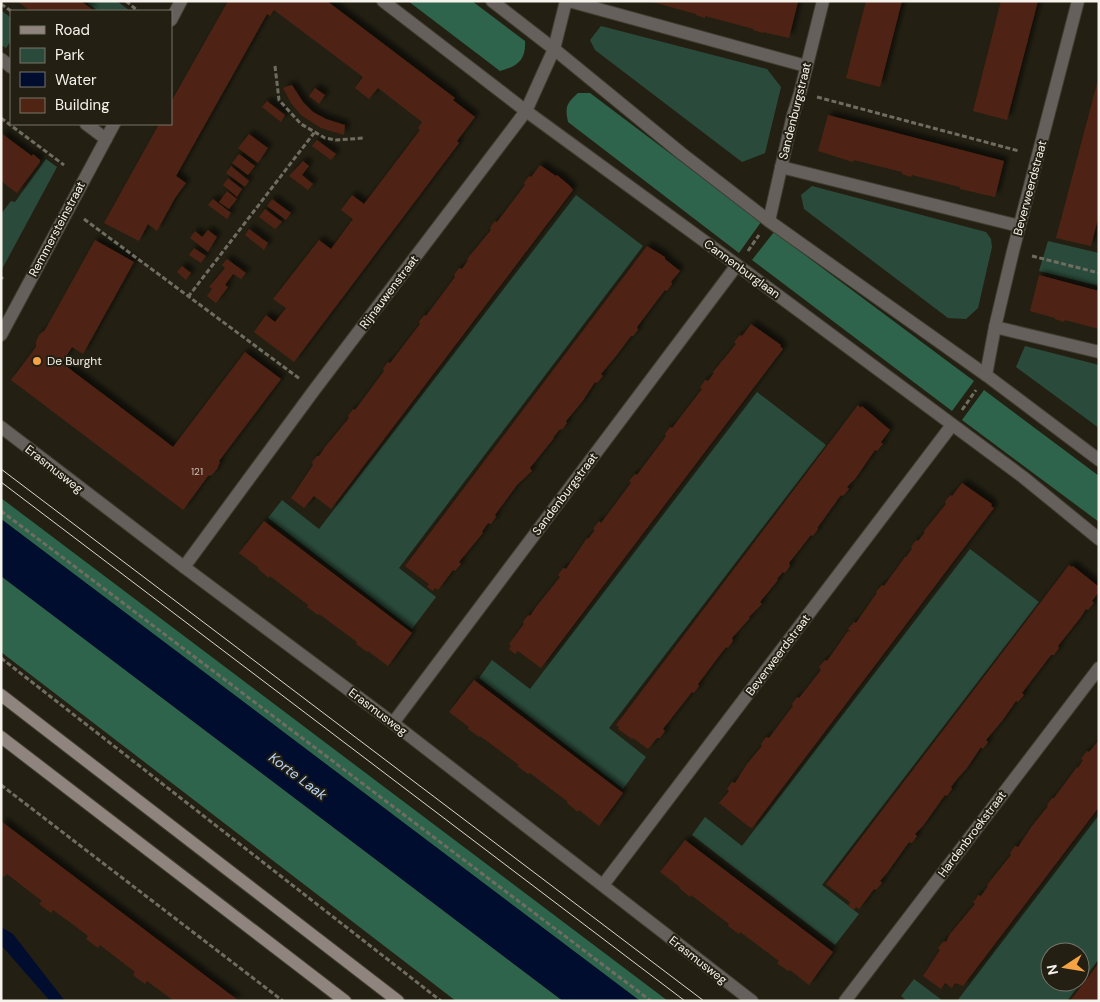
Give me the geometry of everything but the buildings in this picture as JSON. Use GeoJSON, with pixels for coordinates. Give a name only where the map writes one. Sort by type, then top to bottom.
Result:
{"type":"FeatureCollection","features":[{"type":"Feature","properties":{"kind":"main road"},"geometry":{"type":"LineString","coordinates":[[1,695],[398,1001]]}},
{"type":"Feature","properties":{"kind":"main road"},"geometry":{"type":"LineString","coordinates":[[1,737],[345,1001]]}},
{"type":"Feature","properties":{"kind":"street"},"geometry":{"type":"LineString","coordinates":[[172,18],[181,1]]}},
{"type":"Feature","properties":{"kind":"street","name":"Cannenburglaan"},"geometry":{"type":"LineString","coordinates":[[383,1],[526,111],[738,265],[1022,477],[1099,538]]}},
{"type":"Feature","properties":{"kind":"street"},"geometry":{"type":"LineString","coordinates":[[492,1],[554,48],[681,153],[769,220],[986,375],[1099,460]]}},
{"type":"Feature","properties":{"kind":"street"},"geometry":{"type":"LineString","coordinates":[[568,1],[806,66]]}},
{"type":"Feature","properties":{"kind":"street","name":"Rijnauwenstraat"},"geometry":{"type":"LineString","coordinates":[[184,567],[315,389],[526,111],[554,48],[568,1]]}},
{"type":"Feature","properties":{"kind":"street","name":"Sandenburgstraat"},"geometry":{"type":"LineString","coordinates":[[769,220],[793,115],[823,1]]}},
{"type":"Feature","properties":{"kind":"street","name":"Beverweerdstraat"},"geometry":{"type":"LineString","coordinates":[[986,375],[995,326],[1019,226],[1039,156],[1078,1]]}},
{"type":"Feature","properties":{"kind":"street"},"geometry":{"type":"LineString","coordinates":[[87,125],[106,139]]}},
{"type":"Feature","properties":{"kind":"street","name":"Remmersteinstraat"},"geometry":{"type":"LineString","coordinates":[[1,336],[113,125]]}},
{"type":"Feature","properties":{"kind":"street"},"geometry":{"type":"LineString","coordinates":[[781,167],[1019,226]]}},
{"type":"Feature","properties":{"kind":"street","name":"Sandenburgstraat"},"geometry":{"type":"LineString","coordinates":[[393,723],[738,265]]}},
{"type":"Feature","properties":{"kind":"street"},"geometry":{"type":"LineString","coordinates":[[995,326],[1099,352]]}},
{"type":"Feature","properties":{"kind":"street","name":"Beverweerdstraat"},"geometry":{"type":"LineString","coordinates":[[603,885],[952,425]]}},
{"type":"Feature","properties":{"kind":"street","name":"Erasmusweg"},"geometry":{"type":"LineString","coordinates":[[1,427],[393,723],[752,1001]]}},
{"type":"Feature","properties":{"kind":"street","name":"Hardenbroekstraat"},"geometry":{"type":"LineString","coordinates":[[845,1001],[1099,668]]}},
{"type":"Feature","properties":{"kind":"path"},"geometry":{"type":"LineString","coordinates":[[126,1],[137,10]]}},
{"type":"Feature","properties":{"kind":"path"},"geometry":{"type":"LineString","coordinates":[[276,66],[279,100],[290,114],[314,133],[325,138],[336,140],[364,138]]}},
{"type":"Feature","properties":{"kind":"path"},"geometry":{"type":"LineString","coordinates":[[800,93],[1039,156]]}},
{"type":"Feature","properties":{"kind":"path"},"geometry":{"type":"LineString","coordinates":[[10,125],[64,166]]}},
{"type":"Feature","properties":{"kind":"path"},"geometry":{"type":"LineString","coordinates":[[188,297],[314,133]]}},
{"type":"Feature","properties":{"kind":"path"},"geometry":{"type":"LineString","coordinates":[[68,208],[315,389]]}},
{"type":"Feature","properties":{"kind":"path"},"geometry":{"type":"LineString","coordinates":[[738,265],[769,220]]}},
{"type":"Feature","properties":{"kind":"path"},"geometry":{"type":"LineString","coordinates":[[1013,251],[1099,273]]}},
{"type":"Feature","properties":{"kind":"path"},"geometry":{"type":"LineString","coordinates":[[952,425],[986,375]]}},
{"type":"Feature","properties":{"kind":"path"},"geometry":{"type":"LineString","coordinates":[[1,511],[651,1001]]}},
{"type":"Feature","properties":{"kind":"path"},"geometry":{"type":"LineString","coordinates":[[1,658],[441,1001]]}},
{"type":"Feature","properties":{"kind":"path"},"geometry":{"type":"LineString","coordinates":[[1,785],[283,1001]]}},
{"type":"Feature","properties":{"kind":"green space"},"geometry":{"type":"Polygon","coordinates":[[[85,1],[117,1],[129,10],[97,10],[85,1]]]}},
{"type":"Feature","properties":{"kind":"green space"},"geometry":{"type":"Polygon","coordinates":[[[408,1],[472,1],[525,41],[522,58],[512,67],[500,71],[408,1]]]}},
{"type":"Feature","properties":{"kind":"green space"},"geometry":{"type":"Polygon","coordinates":[[[1,10],[10,17],[10,42],[6,48],[1,45],[1,10]]]}},
{"type":"Feature","properties":{"kind":"green space"},"geometry":{"type":"Polygon","coordinates":[[[601,26],[767,69],[781,87],[765,153],[742,162],[595,50],[590,40],[601,26]]]}},
{"type":"Feature","properties":{"kind":"green space"},"geometry":{"type":"Polygon","coordinates":[[[578,93],[590,93],[761,222],[739,253],[568,122],[567,106],[578,93]]]}},
{"type":"Feature","properties":{"kind":"green space"},"geometry":{"type":"Polygon","coordinates":[[[46,159],[57,167],[1,271],[1,214],[11,201],[15,202],[46,159]]]}},
{"type":"Feature","properties":{"kind":"green space"},"geometry":{"type":"Polygon","coordinates":[[[812,186],[986,232],[991,239],[992,247],[978,308],[966,319],[948,318],[804,209],[801,195],[812,186]]]}},
{"type":"Feature","properties":{"kind":"green space"},"geometry":{"type":"Polygon","coordinates":[[[576,195],[643,246],[399,568],[436,597],[412,629],[268,518],[282,500],[319,529],[576,195]]]}},
{"type":"Feature","properties":{"kind":"green space"},"geometry":{"type":"Polygon","coordinates":[[[774,232],[974,381],[952,411],[752,260],[774,232]]]}},
{"type":"Feature","properties":{"kind":"green space"},"geometry":{"type":"Polygon","coordinates":[[[1048,241],[1099,253],[1099,286],[1039,271],[1048,241]]]}},
{"type":"Feature","properties":{"kind":"green space"},"geometry":{"type":"Polygon","coordinates":[[[1025,346],[1099,365],[1099,428],[1016,367],[1025,346]]]}},
{"type":"Feature","properties":{"kind":"green space"},"geometry":{"type":"Polygon","coordinates":[[[984,390],[1099,476],[1099,522],[962,420],[984,390]]]}},
{"type":"Feature","properties":{"kind":"green space"},"geometry":{"type":"Polygon","coordinates":[[[757,392],[826,445],[609,728],[646,757],[623,789],[479,678],[492,660],[530,689],[757,392]]]}},
{"type":"Feature","properties":{"kind":"green space"},"geometry":{"type":"Polygon","coordinates":[[[1,498],[668,1001],[640,1001],[1,519],[1,498]]]}},
{"type":"Feature","properties":{"kind":"green space"},"geometry":{"type":"Polygon","coordinates":[[[970,549],[1039,602],[822,885],[859,914],[835,945],[692,835],[705,817],[742,846],[970,549]]]}},
{"type":"Feature","properties":{"kind":"green space"},"geometry":{"type":"Polygon","coordinates":[[[1,576],[563,1001],[456,1001],[1,652],[1,576]]]}},
{"type":"Feature","properties":{"kind":"green space"},"geometry":{"type":"Polygon","coordinates":[[[1099,815],[1099,959],[1090,971],[1090,942],[1040,942],[1040,992],[1074,992],[1067,1001],[957,1001],[1099,815]]]}},
{"type":"Feature","properties":{"kind":"green space"},"geometry":{"type":"Polygon","coordinates":[[[914,979],[943,1001],[907,1001],[901,996],[914,979]]]}},
{"type":"Feature","properties":{"kind":"water","name":"Korte Laak"},"geometry":{"type":"Polygon","coordinates":[[[1,519],[640,1001],[563,1001],[1,576],[1,519]]]}},
{"type":"Feature","properties":{"kind":"water"},"geometry":{"type":"Polygon","coordinates":[[[1,927],[13,934],[65,1001],[50,1001],[1,945],[1,927]]]}},
{"type":"Feature","properties":{"kind":"tram line"},"geometry":{"type":"LineString","coordinates":[[1,469],[704,1001]]}},
{"type":"Feature","properties":{"kind":"tram line"},"geometry":{"type":"LineString","coordinates":[[1,482],[685,1001]]}},
{"type":"Feature","properties":{"kind":"place","name":"De Burght"},"geometry":{"type":"Point","coordinates":[37,361]}}]}
